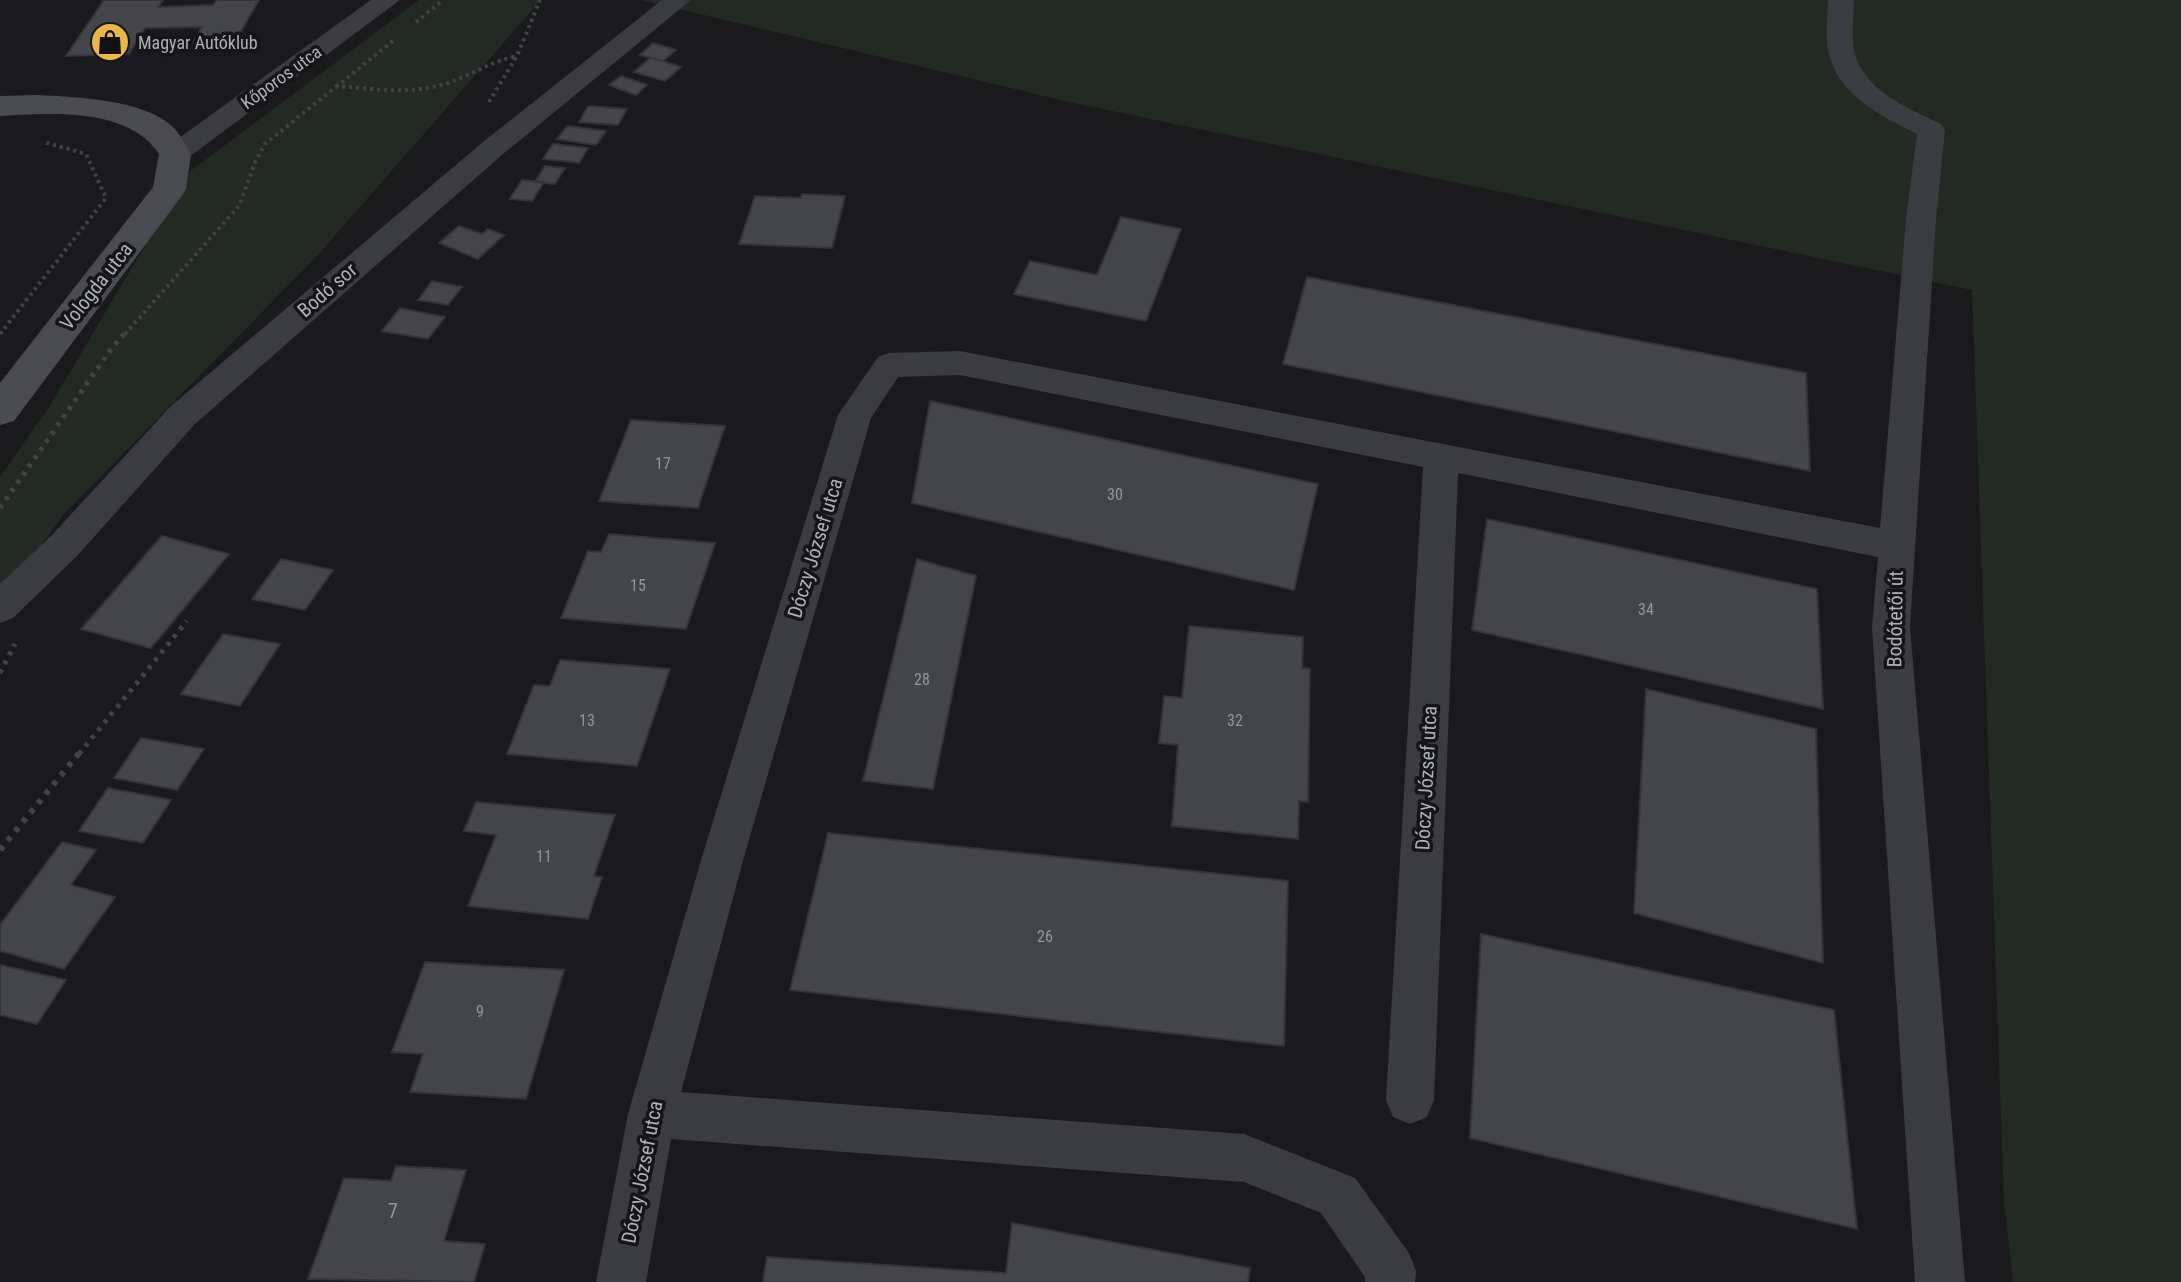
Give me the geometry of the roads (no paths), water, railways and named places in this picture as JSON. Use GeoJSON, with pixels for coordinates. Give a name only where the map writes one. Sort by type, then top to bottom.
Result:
{"type":"FeatureCollection","features":[{"type":"Feature","properties":{"kind":"street","name":"Kőporos utca"},"geometry":{"type":"LineString","coordinates":[[175,154],[387,0]]}},
{"type":"Feature","properties":{"kind":"street","name":"Bodó sor"},"geometry":{"type":"LineString","coordinates":[[0,607],[64,546],[183,415],[493,148],[678,0]]}},
{"type":"Feature","properties":{"kind":"street","name":"Bodótetői út"},"geometry":{"type":"LineString","coordinates":[[1841,0],[1841,52],[1854,79],[1879,101],[1931,130],[1921,219],[1891,627],[1940,1282]]}},
{"type":"Feature","properties":{"kind":"street"},"geometry":{"type":"LineString","coordinates":[[0,106],[26,104],[94,109],[136,120],[160,132],[175,154]]}},
{"type":"Feature","properties":{"kind":"street","name":"Vologda utca"},"geometry":{"type":"LineString","coordinates":[[0,411],[169,189],[175,154]]}},
{"type":"Feature","properties":{"kind":"street","name":"Dóczy József utca"},"geometry":{"type":"LineString","coordinates":[[621,1282],[652,1114],[723,857],[855,415],[889,365],[960,363],[1897,546]]}},
{"type":"Feature","properties":{"kind":"street","name":"Dóczy József utca"},"geometry":{"type":"LineString","coordinates":[[1410,1100],[1441,457]]}},
{"type":"Feature","properties":{"kind":"street"},"geometry":{"type":"LineString","coordinates":[[652,1114],[1244,1158],[1338,1195],[1391,1271],[1390,1282]]}},
{"type":"Feature","properties":{"kind":"place","name":"Magyar Autóklub"},"geometry":{"type":"Point","coordinates":[110,42]}}]}
